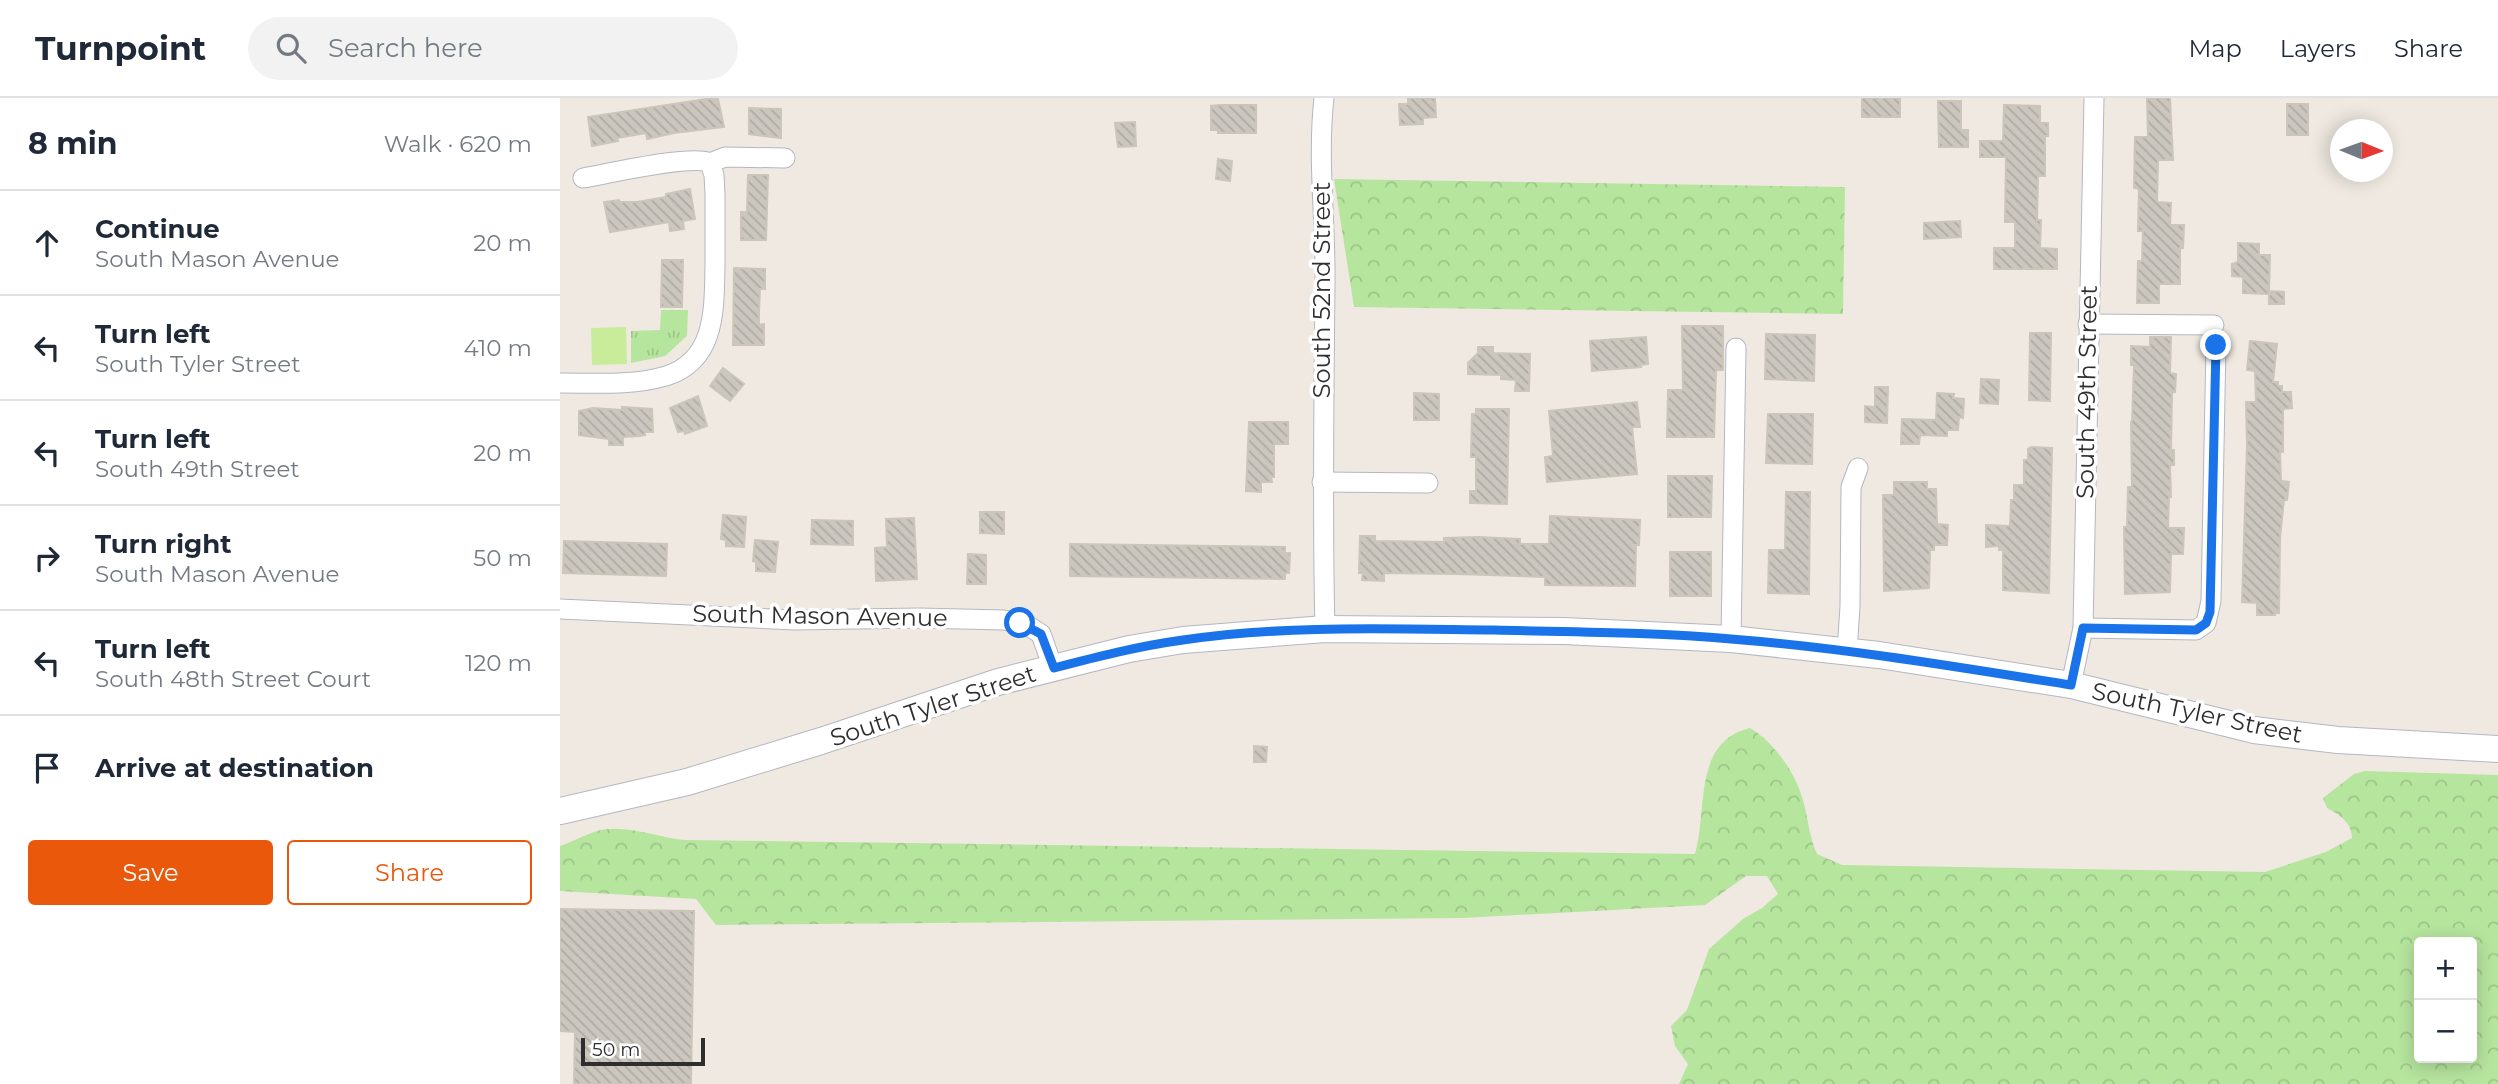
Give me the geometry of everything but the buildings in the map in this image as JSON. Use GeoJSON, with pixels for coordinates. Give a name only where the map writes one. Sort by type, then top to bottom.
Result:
{"type":"FeatureCollection","features":[{"type":"Feature","properties":{"kind":"main road","name":"South Tyler Street"},"geometry":{"type":"LineString","coordinates":[[560,811],[688,782],[998,682],[1129,649],[1183,640],[1325,629],[1550,631],[1731,639],[1847,651],[2071,685],[2254,730],[2327,740],[2498,749]]}},
{"type":"Feature","properties":{"kind":"street","name":"South 52nd Street"},"geometry":{"type":"LineString","coordinates":[[1324,98],[1320,135],[1325,281],[1322,482],[1325,629]]}},
{"type":"Feature","properties":{"kind":"street","name":"South 49th Street"},"geometry":{"type":"LineString","coordinates":[[2071,685],[2083,628],[2094,98]]}},
{"type":"Feature","properties":{"kind":"street"},"geometry":{"type":"LineString","coordinates":[[583,178],[684,162],[710,163],[725,157],[785,158]]}},
{"type":"Feature","properties":{"kind":"street"},"geometry":{"type":"LineString","coordinates":[[560,383],[619,383],[656,379],[682,369],[699,355],[711,331],[715,299],[715,183],[710,163]]}},
{"type":"Feature","properties":{"kind":"street"},"geometry":{"type":"LineString","coordinates":[[2088,324],[2214,325]]}},
{"type":"Feature","properties":{"kind":"street"},"geometry":{"type":"LineString","coordinates":[[2083,628],[2196,630],[2206,623],[2211,601],[2216,345]]}},
{"type":"Feature","properties":{"kind":"street"},"geometry":{"type":"LineString","coordinates":[[1731,639],[1736,348]]}},
{"type":"Feature","properties":{"kind":"street"},"geometry":{"type":"LineString","coordinates":[[1847,651],[1851,487],[1858,468]]}},
{"type":"Feature","properties":{"kind":"street"},"geometry":{"type":"LineString","coordinates":[[1322,482],[1428,484]]}},
{"type":"Feature","properties":{"kind":"street","name":"South Mason Avenue"},"geometry":{"type":"LineString","coordinates":[[560,609],[795,620],[919,618],[1013,621],[1041,634],[1054,668]]}},
{"type":"Feature","properties":{"kind":"green space"},"geometry":{"type":"Polygon","coordinates":[[[1334,179],[1845,187],[1843,314],[1354,307],[1334,179]]]}},
{"type":"Feature","properties":{"kind":"green space"},"geometry":{"type":"Polygon","coordinates":[[[661,310],[688,310],[687,336],[665,356],[631,363],[631,331],[660,330],[661,310]]]}},
{"type":"Feature","properties":{"kind":"green space"},"geometry":{"type":"Polygon","coordinates":[[[626,327],[627,364],[592,365],[591,328],[626,327]]]}},
{"type":"Feature","properties":{"kind":"green space"},"geometry":{"type":"Polygon","coordinates":[[[1750,728],[1773,747],[1786,764],[1800,791],[1817,854],[1842,865],[2265,872],[2326,852],[2352,838],[2347,823],[2327,808],[2323,798],[2354,774],[2365,771],[2498,775],[2498,1084],[1679,1084],[1688,1064],[1675,1046],[1671,1026],[1687,1010],[1709,949],[1743,919],[1778,894],[1767,876],[1746,876],[1705,905],[1463,918],[716,925],[696,899],[560,891],[560,846],[607,829],[630,830],[686,840],[1695,854],[1706,780],[1719,747],[1732,736],[1750,728]]]}},
{"type":"Feature","properties":{"kind":"route"},"geometry":{"type":"LineString","coordinates":[[1020,623],[1041,634],[1054,668],[1129,649],[1183,640],[1247,634],[1325,629],[1564,631],[1731,639],[1847,651],[2071,685],[2083,628],[2196,630],[2206,623],[2211,601],[2216,345]]}}]}
